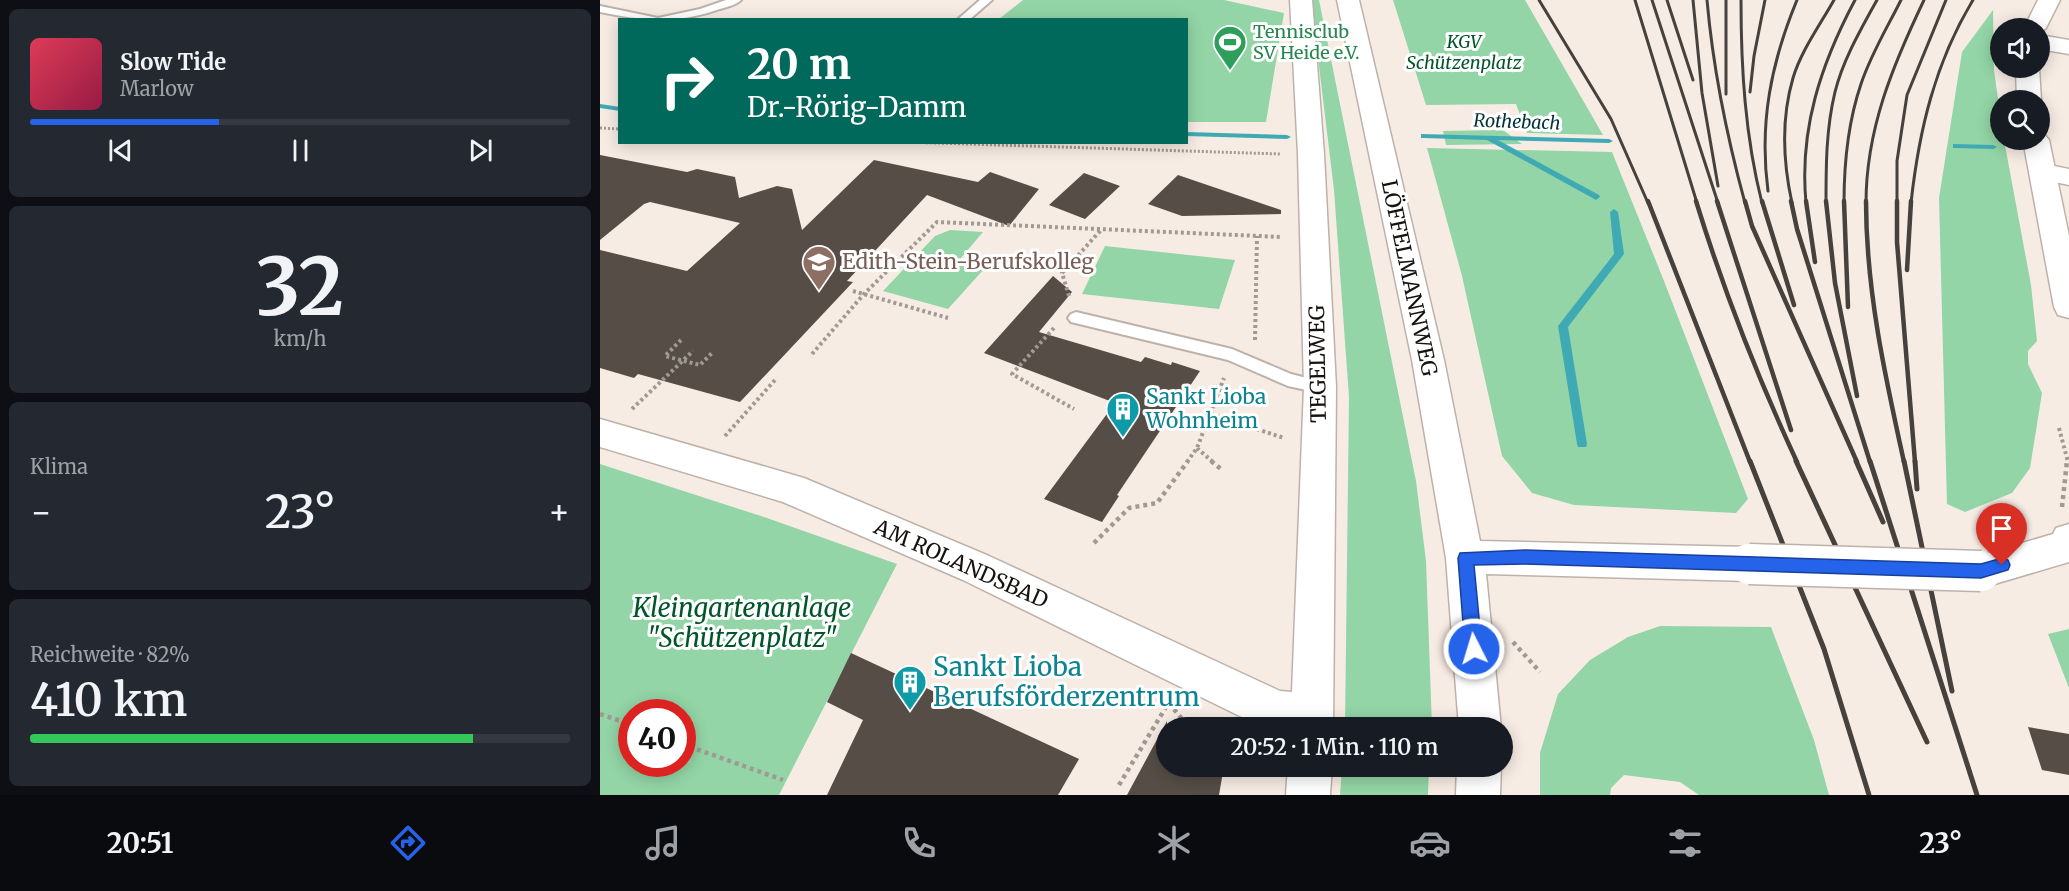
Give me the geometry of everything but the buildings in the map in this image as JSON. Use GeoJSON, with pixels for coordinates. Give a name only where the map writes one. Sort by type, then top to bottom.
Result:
{"type":"FeatureCollection","features":[{"type":"Feature","properties":{"kind":"street","name":"TEGELWEG"},"geometry":{"type":"LineString","coordinates":[[1301,0],[1311,154],[1320,387],[1313,717]]}},
{"type":"Feature","properties":{"kind":"street","name":"LÖFFELMANNWEG"},"geometry":{"type":"LineString","coordinates":[[1348,0],[1428,360],[1465,558],[1479,717]]}},
{"type":"Feature","properties":{"kind":"street"},"geometry":{"type":"LineString","coordinates":[[2040,18],[2049,0]]}},
{"type":"Feature","properties":{"kind":"street"},"geometry":{"type":"LineString","coordinates":[[2050,44],[2069,47]]}},
{"type":"Feature","properties":{"kind":"street"},"geometry":{"type":"LineString","coordinates":[[2042,150],[2056,175],[2069,307]]}},
{"type":"Feature","properties":{"kind":"street","name":"AM ROLANDSBAD"},"geometry":{"type":"LineString","coordinates":[[603,434],[791,489],[965,563],[1278,712],[1297,717]]}},
{"type":"Feature","properties":{"kind":"street"},"geometry":{"type":"LineString","coordinates":[[1465,558],[1525,557],[1981,571],[2066,547],[2065,526]]}},
{"type":"Feature","properties":{"kind":"street"},"geometry":{"type":"LineString","coordinates":[[1308,795],[1309,777]]}},
{"type":"Feature","properties":{"kind":"street"},"geometry":{"type":"LineString","coordinates":[[1478,795],[1479,777]]}},
{"type":"Feature","properties":{"kind":"lane"},"geometry":{"type":"LineString","coordinates":[[602,10],[624,0]]}},
{"type":"Feature","properties":{"kind":"lane"},"geometry":{"type":"LineString","coordinates":[[672,18],[703,12],[736,0]]}},
{"type":"Feature","properties":{"kind":"lane"},"geometry":{"type":"LineString","coordinates":[[964,18],[987,0]]}},
{"type":"Feature","properties":{"kind":"lane"},"geometry":{"type":"LineString","coordinates":[[602,10],[644,18]]}},
{"type":"Feature","properties":{"kind":"lane"},"geometry":{"type":"LineString","coordinates":[[703,12],[718,18]]}},
{"type":"Feature","properties":{"kind":"lane"},"geometry":{"type":"LineString","coordinates":[[1074,313],[1232,355],[1288,380],[1320,387]]}},
{"type":"Feature","properties":{"kind":"path"},"geometry":{"type":"LineString","coordinates":[[600,128],[618,129]]}},
{"type":"Feature","properties":{"kind":"path"},"geometry":{"type":"LineString","coordinates":[[974,144],[1311,154]]}},
{"type":"Feature","properties":{"kind":"path"},"geometry":{"type":"LineString","coordinates":[[812,354],[864,294],[937,222],[1315,237]]}},
{"type":"Feature","properties":{"kind":"path"},"geometry":{"type":"LineString","coordinates":[[1074,409],[1012,374],[1074,313],[1062,273],[1102,229]]}},
{"type":"Feature","properties":{"kind":"path"},"geometry":{"type":"LineString","coordinates":[[1255,364],[1257,236]]}},
{"type":"Feature","properties":{"kind":"path"},"geometry":{"type":"LineString","coordinates":[[854,291],[948,318]]}},
{"type":"Feature","properties":{"kind":"path"},"geometry":{"type":"LineString","coordinates":[[681,340],[665,356],[700,365],[713,352]]}},
{"type":"Feature","properties":{"kind":"path"},"geometry":{"type":"LineString","coordinates":[[603,434],[693,351]]}},
{"type":"Feature","properties":{"kind":"path"},"geometry":{"type":"LineString","coordinates":[[1094,543],[1129,508],[1157,503],[1197,448],[1232,355]]}},
{"type":"Feature","properties":{"kind":"path"},"geometry":{"type":"LineString","coordinates":[[700,464],[775,380]]}},
{"type":"Feature","properties":{"kind":"path"},"geometry":{"type":"LineString","coordinates":[[1211,414],[1289,440]]}},
{"type":"Feature","properties":{"kind":"path"},"geometry":{"type":"LineString","coordinates":[[2059,428],[2068,464],[2065,526]]}},
{"type":"Feature","properties":{"kind":"path"},"geometry":{"type":"LineString","coordinates":[[1197,448],[1222,470]]}},
{"type":"Feature","properties":{"kind":"path"},"geometry":{"type":"LineString","coordinates":[[1119,785],[1188,670]]}},
{"type":"Feature","properties":{"kind":"path"},"geometry":{"type":"LineString","coordinates":[[1169,702],[1181,717]]}},
{"type":"Feature","properties":{"kind":"path"},"geometry":{"type":"LineString","coordinates":[[600,714],[618,720]]}},
{"type":"Feature","properties":{"kind":"path"},"geometry":{"type":"LineString","coordinates":[[696,749],[783,780]]}},
{"type":"Feature","properties":{"kind":"green space","name":"Tennisclub SV Heide e.V."},"geometry":{"type":"Polygon","coordinates":[[[1023,0],[1224,0],[1284,13],[1266,122],[1188,122],[1188,18],[1000,18],[1023,0]]]}},
{"type":"Feature","properties":{"kind":"green space"},"geometry":{"type":"Polygon","coordinates":[[[1311,0],[1319,0],[1416,481],[1426,561],[1432,717],[1345,717],[1349,397],[1334,190],[1311,0]]]}},
{"type":"Feature","properties":{"kind":"green space","name":"KGV Schützenplatz"},"geometry":{"type":"Polygon","coordinates":[[[1393,0],[1525,0],[1603,135],[1527,133],[1516,104],[1426,105],[1393,0]]]}},
{"type":"Feature","properties":{"kind":"green space"},"geometry":{"type":"Polygon","coordinates":[[[1993,10],[1993,18],[1990,18],[1990,78],[1995,78],[1997,90],[1990,90],[1990,150],[2006,150],[2031,285],[2037,341],[2028,351],[2028,364],[2042,393],[2030,468],[2012,493],[1965,512],[1947,504],[1939,198],[1962,52],[1993,10]]]}},
{"type":"Feature","properties":{"kind":"green space"},"geometry":{"type":"Polygon","coordinates":[[[1503,130],[1522,144],[1446,145],[1443,131],[1503,130]]]}},
{"type":"Feature","properties":{"kind":"green space"},"geometry":{"type":"Polygon","coordinates":[[[1427,148],[1612,152],[1748,499],[1736,513],[1574,505],[1532,493],[1502,456],[1462,276],[1427,148]]]}},
{"type":"Feature","properties":{"kind":"green space"},"geometry":{"type":"Polygon","coordinates":[[[950,230],[983,232],[955,265],[984,269],[948,309],[883,291],[935,236],[950,230]]]}},
{"type":"Feature","properties":{"kind":"green space"},"geometry":{"type":"Polygon","coordinates":[[[1105,246],[1235,260],[1219,309],[1082,294],[1105,246]]]}},
{"type":"Feature","properties":{"kind":"green space","name":"Kleingartenanlage \"Schützenplatz\""},"geometry":{"type":"Polygon","coordinates":[[[600,464],[767,518],[897,564],[779,795],[600,795],[600,464]]]}},
{"type":"Feature","properties":{"kind":"green space"},"geometry":{"type":"Polygon","coordinates":[[[1660,626],[1771,627],[1814,740],[1829,795],[1699,795],[1680,782],[1624,775],[1611,788],[1610,795],[1540,795],[1540,753],[1558,694],[1590,660],[1628,637],[1660,626]]]}},
{"type":"Feature","properties":{"kind":"green space"},"geometry":{"type":"Polygon","coordinates":[[[2069,629],[2069,688],[2048,634],[2069,629]]]}},
{"type":"Feature","properties":{"kind":"green space"},"geometry":{"type":"Polygon","coordinates":[[[1341,777],[1429,777],[1428,795],[1340,795],[1341,777]]]}},
{"type":"Feature","properties":{"kind":"waterway","name":"Rothebach"},"geometry":{"type":"LineString","coordinates":[[600,106],[618,109]]}},
{"type":"Feature","properties":{"kind":"waterway","name":"Rothebach"},"geometry":{"type":"LineString","coordinates":[[1188,134],[1287,137]]}},
{"type":"Feature","properties":{"kind":"waterway","name":"Rothebach"},"geometry":{"type":"LineString","coordinates":[[1424,136],[1609,141]]}},
{"type":"Feature","properties":{"kind":"waterway"},"geometry":{"type":"LineString","coordinates":[[1491,140],[1596,197]]}},
{"type":"Feature","properties":{"kind":"waterway","name":"Rothebach"},"geometry":{"type":"LineString","coordinates":[[1956,146],[1990,147]]}},
{"type":"Feature","properties":{"kind":"waterway"},"geometry":{"type":"LineString","coordinates":[[1582,444],[1563,326],[1619,254],[1614,212]]}},
{"type":"Feature","properties":{"kind":"railway"},"geometry":{"type":"LineString","coordinates":[[1539,0],[1611,119],[1648,203]]}},
{"type":"Feature","properties":{"kind":"railway"},"geometry":{"type":"LineString","coordinates":[[1635,0],[1697,203]]}},
{"type":"Feature","properties":{"kind":"railway"},"geometry":{"type":"LineString","coordinates":[[1652,0],[1718,203]]}},
{"type":"Feature","properties":{"kind":"railway"},"geometry":{"type":"LineString","coordinates":[[1667,0],[1693,80]]}},
{"type":"Feature","properties":{"kind":"railway"},"geometry":{"type":"LineString","coordinates":[[1693,0],[1702,93],[1718,186]]}},
{"type":"Feature","properties":{"kind":"railway"},"geometry":{"type":"LineString","coordinates":[[1707,0],[1722,102],[1745,203]]}},
{"type":"Feature","properties":{"kind":"railway"},"geometry":{"type":"LineString","coordinates":[[1726,0],[1726,94]]}},
{"type":"Feature","properties":{"kind":"railway"},"geometry":{"type":"LineString","coordinates":[[1741,0],[1745,102],[1762,203]]}},
{"type":"Feature","properties":{"kind":"railway"},"geometry":{"type":"LineString","coordinates":[[1750,92],[1754,56],[1765,0]]}},
{"type":"Feature","properties":{"kind":"railway"},"geometry":{"type":"LineString","coordinates":[[1768,191],[1765,141],[1769,94],[1780,47],[1797,0]]}},
{"type":"Feature","properties":{"kind":"railway"},"geometry":{"type":"LineString","coordinates":[[1792,203],[1785,156],[1785,125],[1789,93],[1801,58],[1834,0]]}},
{"type":"Feature","properties":{"kind":"railway"},"geometry":{"type":"LineString","coordinates":[[1806,203],[1806,149],[1815,98],[1832,48],[1855,0]]}},
{"type":"Feature","properties":{"kind":"railway"},"geometry":{"type":"LineString","coordinates":[[1826,201],[1828,134],[1838,80],[1877,0]]}},
{"type":"Feature","properties":{"kind":"railway"},"geometry":{"type":"LineString","coordinates":[[1844,202],[1848,143],[1857,98],[1879,41],[1901,0]]}},
{"type":"Feature","properties":{"kind":"railway"},"geometry":{"type":"LineString","coordinates":[[1866,202],[1871,149],[1883,98],[1924,0]]}},
{"type":"Feature","properties":{"kind":"railway"},"geometry":{"type":"LineString","coordinates":[[1915,462],[1897,242],[1897,161],[1907,95],[1946,0]]}},
{"type":"Feature","properties":{"kind":"railway"},"geometry":{"type":"LineString","coordinates":[[1911,203],[1919,149],[1931,98],[1948,48],[1973,0]]}},
{"type":"Feature","properties":{"kind":"railway"},"geometry":{"type":"LineString","coordinates":[[1648,201],[1750,462]]}},
{"type":"Feature","properties":{"kind":"railway"},"geometry":{"type":"LineString","coordinates":[[1696,201],[1742,333],[1797,462]]}},
{"type":"Feature","properties":{"kind":"railway"},"geometry":{"type":"LineString","coordinates":[[1717,201],[1791,430]]}},
{"type":"Feature","properties":{"kind":"railway"},"geometry":{"type":"LineString","coordinates":[[1745,201],[1752,226],[1857,462]]}},
{"type":"Feature","properties":{"kind":"railway"},"geometry":{"type":"LineString","coordinates":[[1762,201],[1794,305]]}},
{"type":"Feature","properties":{"kind":"railway"},"geometry":{"type":"LineString","coordinates":[[1791,201],[1797,229],[1870,462]]}},
{"type":"Feature","properties":{"kind":"railway"},"geometry":{"type":"LineString","coordinates":[[1806,201],[1815,262]]}},
{"type":"Feature","properties":{"kind":"railway"},"geometry":{"type":"LineString","coordinates":[[1826,201],[1835,283],[1857,396]]}},
{"type":"Feature","properties":{"kind":"railway"},"geometry":{"type":"LineString","coordinates":[[1907,270],[1911,201]]}},
{"type":"Feature","properties":{"kind":"railway"},"geometry":{"type":"LineString","coordinates":[[1844,202],[1848,307]]}},
{"type":"Feature","properties":{"kind":"railway"},"geometry":{"type":"LineString","coordinates":[[1866,202],[1873,300],[1904,462]]}},
{"type":"Feature","properties":{"kind":"railway"},"geometry":{"type":"LineString","coordinates":[[1750,461],[1824,649],[1869,795]]}},
{"type":"Feature","properties":{"kind":"railway"},"geometry":{"type":"LineString","coordinates":[[1796,461],[1927,742]]}},
{"type":"Feature","properties":{"kind":"railway"},"geometry":{"type":"LineString","coordinates":[[1856,461],[1883,522]]}},
{"type":"Feature","properties":{"kind":"railway"},"geometry":{"type":"LineString","coordinates":[[1870,461],[1977,795]]}},
{"type":"Feature","properties":{"kind":"railway"},"geometry":{"type":"LineString","coordinates":[[1904,461],[1952,691]]}},
{"type":"Feature","properties":{"kind":"railway"},"geometry":{"type":"LineString","coordinates":[[1915,461],[1917,489]]}},
{"type":"Feature","properties":{"kind":"place","name":"Tennisclub SV Heide e.V."},"geometry":{"type":"Point","coordinates":[1230,71]}},
{"type":"Feature","properties":{"kind":"place","name":"Edith-Stein-Berufskolleg"},"geometry":{"type":"Point","coordinates":[819,291]}},
{"type":"Feature","properties":{"kind":"place","name":"Sankt Lioba Wohnheim"},"geometry":{"type":"Point","coordinates":[1123,438]}},
{"type":"Feature","properties":{"kind":"place","name":"Sankt Lioba Berufsförderzentrum"},"geometry":{"type":"Point","coordinates":[910,711]}},
{"type":"Feature","properties":{"kind":"route"},"geometry":{"type":"LineString","coordinates":[[1474,649],[1465,558],[1525,557],[1981,571],[2002,565]]}}]}
